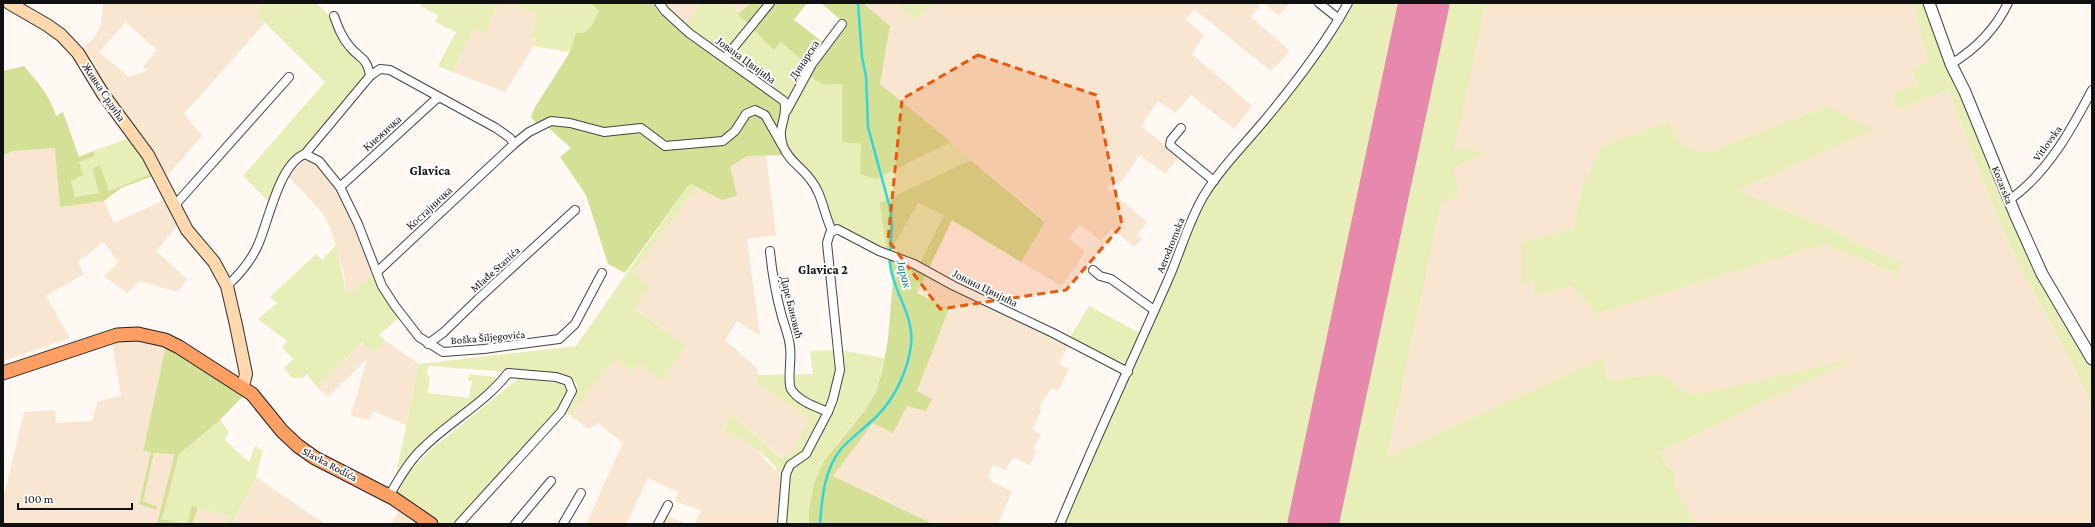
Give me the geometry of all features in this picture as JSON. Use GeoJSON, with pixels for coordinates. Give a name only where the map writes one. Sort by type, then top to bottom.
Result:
{"type":"FeatureCollection","features":[{"type":"Feature","properties":{"kind":"main road","name":"Живка Срдића"},"geometry":{"type":"LineString","coordinates":[[9,3],[47,25],[61,35],[78,52],[103,94],[148,155],[187,230],[214,262],[227,286],[245,367],[246,378],[243,386]]}},
{"type":"Feature","properties":{"kind":"main road","name":"Slavka Rodića"},"geometry":{"type":"LineString","coordinates":[[3,373],[103,338],[130,333],[154,337],[178,346],[243,386],[252,394],[282,431],[298,446],[320,461],[388,496],[431,524]]}},
{"type":"Feature","properties":{"kind":"street","name":"Јована Цвијића"},"geometry":{"type":"LineString","coordinates":[[659,3],[665,11],[689,33],[784,101],[787,110]]}},
{"type":"Feature","properties":{"kind":"street"},"geometry":{"type":"LineString","coordinates":[[725,58],[770,3]]}},
{"type":"Feature","properties":{"kind":"street"},"geometry":{"type":"LineString","coordinates":[[1319,3],[1339,19]]}},
{"type":"Feature","properties":{"kind":"street","name":"Aerodromska"},"geometry":{"type":"LineString","coordinates":[[1060,524],[1128,372],[1191,221],[1214,180],[1272,112],[1339,19],[1348,3]]}},
{"type":"Feature","properties":{"kind":"street","name":"Kozarska"},"geometry":{"type":"LineString","coordinates":[[1929,3],[1951,64],[1965,92],[2009,200],[2042,274],[2092,359]]}},
{"type":"Feature","properties":{"kind":"street"},"geometry":{"type":"LineString","coordinates":[[1951,64],[1986,37],[2008,3]]}},
{"type":"Feature","properties":{"kind":"street"},"geometry":{"type":"LineString","coordinates":[[334,16],[339,31],[350,47],[362,57],[369,68],[370,76]]}},
{"type":"Feature","properties":{"kind":"street","name":"Динарска"},"geometry":{"type":"LineString","coordinates":[[787,110],[812,64],[842,24]]}},
{"type":"Feature","properties":{"kind":"street"},"geometry":{"type":"LineString","coordinates":[[227,286],[242,271],[258,245],[278,191],[288,170],[296,159],[305,154],[370,76],[380,69],[387,68],[434,93],[439,98],[444,98],[496,128],[510,138],[514,144]]}},
{"type":"Feature","properties":{"kind":"street"},"geometry":{"type":"LineString","coordinates":[[174,205],[289,77]]}},
{"type":"Feature","properties":{"kind":"street","name":"Vitlovska"},"geometry":{"type":"LineString","coordinates":[[2009,200],[2030,182],[2055,153],[2075,122],[2092,90]]}},
{"type":"Feature","properties":{"kind":"street","name":"Кнежичка"},"geometry":{"type":"LineString","coordinates":[[340,187],[434,100],[439,98]]}},
{"type":"Feature","properties":{"kind":"street","name":"Костајничка"},"geometry":{"type":"LineString","coordinates":[[377,272],[514,144],[529,132],[551,122],[570,123],[604,132],[641,128],[660,143],[672,147],[691,143],[723,141],[735,131],[746,114],[755,110],[764,116],[782,145]]}},
{"type":"Feature","properties":{"kind":"street"},"geometry":{"type":"LineString","coordinates":[[782,524],[786,474],[790,466],[806,454],[828,412],[833,399],[840,370],[827,244],[828,235],[832,230],[816,188],[810,179],[789,157],[782,145],[780,131],[787,110]]}},
{"type":"Feature","properties":{"kind":"street"},"geometry":{"type":"LineString","coordinates":[[1181,128],[1171,140],[1170,145],[1214,180]]}},
{"type":"Feature","properties":{"kind":"street","name":"Boška Šiljegovića"},"geometry":{"type":"LineString","coordinates":[[305,154],[319,161],[340,187],[358,224],[382,286],[395,306],[419,337],[443,352],[541,343],[559,339],[575,324],[602,273]]}},
{"type":"Feature","properties":{"kind":"street","name":"Mlađe Stanića"},"geometry":{"type":"LineString","coordinates":[[428,344],[444,332],[484,292],[575,210]]}},
{"type":"Feature","properties":{"kind":"street","name":"Јована Цвијића"},"geometry":{"type":"LineString","coordinates":[[832,230],[840,229],[870,247],[914,264],[954,286],[1072,342],[1128,372]]}},
{"type":"Feature","properties":{"kind":"street","name":"Даре Бановић"},"geometry":{"type":"LineString","coordinates":[[770,251],[773,283],[777,290],[782,317],[789,337],[791,367],[789,382],[792,390],[798,396],[828,412]]}},
{"type":"Feature","properties":{"kind":"street"},"geometry":{"type":"LineString","coordinates":[[1093,270],[1100,276],[1111,279],[1154,310]]}},
{"type":"Feature","properties":{"kind":"street"},"geometry":{"type":"LineString","coordinates":[[388,496],[412,461],[423,448],[498,386],[508,372],[556,377],[568,381],[572,391],[561,412],[459,524]]}},
{"type":"Feature","properties":{"kind":"street"},"geometry":{"type":"LineString","coordinates":[[514,524],[551,481]]}},
{"type":"Feature","properties":{"kind":"street"},"geometry":{"type":"LineString","coordinates":[[563,524],[581,493]]}},
{"type":"Feature","properties":{"kind":"street"},"geometry":{"type":"LineString","coordinates":[[658,524],[668,505]]}},
{"type":"Feature","properties":{"kind":"highlighted area"},"geometry":{"type":"Polygon","coordinates":[[[978,55],[1096,95],[1122,225],[1066,290],[940,309],[888,240],[902,99],[978,55]]]}},
{"type":"Feature","properties":{"kind":"shaded area"},"geometry":{"type":"Polygon","coordinates":[[[103,3],[264,3],[256,13],[265,23],[184,114],[202,136],[166,177],[81,51],[96,35],[101,25],[103,3]],[[126,22],[99,52],[129,77],[147,71],[143,67],[157,50],[126,22]]]}},
{"type":"Feature","properties":{"kind":"shaded area"},"geometry":{"type":"Polygon","coordinates":[[[496,3],[505,3],[537,14],[531,38],[538,39],[505,92],[453,72],[473,29],[487,32],[496,3]]]}},
{"type":"Feature","properties":{"kind":"shaded area"},"geometry":{"type":"Polygon","coordinates":[[[652,3],[701,3],[681,32],[657,10],[652,3]]]}},
{"type":"Feature","properties":{"kind":"shaded area"},"geometry":{"type":"Polygon","coordinates":[[[728,3],[751,3],[738,14],[728,3]]]}},
{"type":"Feature","properties":{"kind":"shaded area"},"geometry":{"type":"Polygon","coordinates":[[[863,3],[895,3],[915,21],[932,3],[1262,3],[1251,17],[1290,51],[1271,71],[1194,9],[1186,20],[1204,35],[1192,54],[1252,106],[1234,129],[1191,95],[1175,113],[1158,101],[1141,126],[1179,157],[1165,174],[1140,155],[1119,185],[1112,180],[1107,188],[1147,222],[1137,235],[1141,239],[1135,247],[1111,229],[1101,241],[1080,224],[1069,238],[1085,252],[1062,286],[1021,262],[1045,221],[880,84],[890,26],[863,3]]]}},
{"type":"Feature","properties":{"kind":"shaded area"},"geometry":{"type":"Polygon","coordinates":[[[1264,3],[1290,3],[1279,16],[1264,3]]]}},
{"type":"Feature","properties":{"kind":"shaded area"},"geometry":{"type":"Polygon","coordinates":[[[1486,3],[1913,3],[1930,61],[1918,84],[1892,93],[1897,109],[1949,90],[1988,194],[2015,256],[2069,357],[2092,406],[2092,522],[2088,524],[1695,524],[1675,484],[1676,472],[1669,469],[1660,452],[1851,360],[1703,393],[1688,394],[1662,374],[1608,380],[1603,358],[1387,457],[1442,201],[1454,168],[1484,154],[1470,148],[1453,151],[1486,3]],[[1827,106],[1709,152],[1693,151],[1681,143],[1673,133],[1583,185],[1573,229],[1521,283],[1535,279],[1535,295],[1572,286],[1596,314],[1825,244],[1897,275],[1901,261],[1862,246],[1835,231],[1737,190],[1873,130],[1827,106]]]}},
{"type":"Feature","properties":{"kind":"shaded area"},"geometry":{"type":"Polygon","coordinates":[[[56,148],[60,207],[104,201],[114,223],[166,199],[179,224],[156,251],[187,279],[178,292],[140,281],[127,293],[104,276],[119,262],[103,242],[78,262],[84,274],[46,296],[70,338],[3,361],[3,156],[12,151],[56,148]]]}},
{"type":"Feature","properties":{"kind":"shaded area"},"geometry":{"type":"Polygon","coordinates":[[[766,154],[776,235],[747,239],[760,336],[737,321],[725,340],[757,368],[758,375],[755,382],[808,418],[795,452],[782,458],[732,414],[723,430],[752,445],[779,474],[784,484],[784,524],[695,524],[701,510],[675,501],[678,492],[648,478],[626,524],[586,524],[623,443],[598,423],[589,429],[569,415],[615,359],[634,371],[641,364],[662,380],[686,345],[633,308],[633,273],[697,187],[722,200],[737,196],[729,166],[748,156],[766,154]]]}},
{"type":"Feature","properties":{"kind":"shaded area"},"geometry":{"type":"Polygon","coordinates":[[[308,158],[313,159],[335,186],[354,220],[374,275],[347,296],[344,274],[331,229],[321,211],[289,177],[299,165],[308,158]]]}},
{"type":"Feature","properties":{"kind":"shaded area"},"geometry":{"type":"Polygon","coordinates":[[[927,273],[1069,343],[1059,364],[1069,369],[1058,391],[1051,388],[1039,408],[1042,410],[1032,429],[1041,435],[1033,449],[1036,452],[1030,465],[1013,457],[1006,470],[993,465],[988,477],[991,478],[990,481],[1012,491],[999,522],[1003,524],[933,524],[833,476],[873,422],[907,406],[932,399],[917,391],[949,309],[917,293],[927,273]]]}},
{"type":"Feature","properties":{"kind":"shaded area"},"geometry":{"type":"Polygon","coordinates":[[[135,338],[166,345],[143,451],[151,452],[139,504],[156,510],[156,507],[143,501],[155,452],[176,454],[157,524],[3,524],[3,500],[24,412],[55,410],[56,423],[92,421],[98,401],[121,396],[112,342],[135,338]]]}},
{"type":"Feature","properties":{"kind":"shaded area"},"geometry":{"type":"Polygon","coordinates":[[[386,341],[419,364],[406,425],[373,411],[370,420],[351,416],[367,359],[328,397],[317,387],[364,342],[374,352],[386,341]]]}},
{"type":"Feature","properties":{"kind":"shaded area"},"geometry":{"type":"Polygon","coordinates":[[[256,477],[317,519],[326,524],[232,524],[256,477]]]}},
{"type":"Feature","properties":{"kind":"shaded area"},"geometry":{"type":"Polygon","coordinates":[[[198,508],[229,515],[225,524],[192,524],[198,508]]]}},
{"type":"Feature","properties":{"kind":"shaded area"},"geometry":{"type":"Polygon","coordinates":[[[399,510],[412,518],[409,524],[391,524],[399,510]]]}},
{"type":"Feature","properties":{"kind":"shaded area"},"geometry":{"type":"Polygon","coordinates":[[[664,515],[688,524],[660,524],[664,515]]]}},
{"type":"Feature","properties":{"kind":"green space"},"geometry":{"type":"Polygon","coordinates":[[[264,3],[316,3],[325,11],[339,28],[367,74],[304,150],[270,203],[243,176],[325,82],[255,13],[264,3]]]}},
{"type":"Feature","properties":{"kind":"green space"},"geometry":{"type":"Polygon","coordinates":[[[422,3],[496,3],[487,33],[473,29],[453,72],[438,66],[456,32],[435,22],[438,15],[420,6],[422,3]]]}},
{"type":"Feature","properties":{"kind":"green space"},"geometry":{"type":"Polygon","coordinates":[[[505,3],[590,3],[599,11],[591,26],[584,33],[576,33],[570,52],[533,46],[538,39],[531,38],[537,14],[505,3]]]}},
{"type":"Feature","properties":{"kind":"green space"},"geometry":{"type":"Polygon","coordinates":[[[590,3],[652,3],[657,10],[681,32],[786,108],[782,115],[785,155],[748,156],[730,166],[737,196],[722,200],[691,184],[687,187],[625,273],[608,264],[586,195],[560,157],[571,148],[542,122],[536,123],[531,117],[534,109],[570,52],[576,33],[584,33],[591,26],[599,11],[590,3]]]}},
{"type":"Feature","properties":{"kind":"green space"},"geometry":{"type":"Polygon","coordinates":[[[701,3],[728,3],[774,50],[781,42],[807,64],[786,108],[681,32],[701,3]]]}},
{"type":"Feature","properties":{"kind":"green space"},"geometry":{"type":"Polygon","coordinates":[[[751,3],[807,3],[794,20],[824,43],[807,64],[781,42],[774,50],[738,14],[751,3]]]}},
{"type":"Feature","properties":{"kind":"green space"},"geometry":{"type":"Polygon","coordinates":[[[821,3],[863,3],[890,26],[880,84],[951,142],[876,179],[860,174],[861,144],[842,142],[842,84],[823,85],[809,76],[847,25],[821,3]]]}},
{"type":"Feature","properties":{"kind":"green space"},"geometry":{"type":"Polygon","coordinates":[[[895,3],[932,3],[915,21],[895,3]]]}},
{"type":"Feature","properties":{"kind":"green space"},"geometry":{"type":"Polygon","coordinates":[[[1351,3],[1486,3],[1454,150],[1470,148],[1484,154],[1454,168],[1459,196],[1442,201],[1387,457],[1603,358],[1608,380],[1662,374],[1688,394],[1703,393],[1853,359],[1660,452],[1669,469],[1676,472],[1675,484],[1695,524],[1064,524],[1195,219],[1211,190],[1351,3]]]}},
{"type":"Feature","properties":{"kind":"green space"},"geometry":{"type":"Polygon","coordinates":[[[1913,3],[1924,3],[2082,351],[2092,368],[2092,406],[2069,357],[2015,256],[1988,194],[1949,90],[1897,109],[1892,93],[1918,84],[1913,70],[1929,61],[1913,3]]]}},
{"type":"Feature","properties":{"kind":"green space"},"geometry":{"type":"Polygon","coordinates":[[[24,66],[39,83],[51,102],[56,116],[63,112],[79,157],[93,151],[95,156],[79,162],[83,175],[71,181],[75,197],[99,193],[92,168],[100,165],[109,191],[155,172],[156,175],[121,188],[104,201],[60,207],[55,148],[12,151],[3,156],[3,71],[24,66]]]}},
{"type":"Feature","properties":{"kind":"green space"},"geometry":{"type":"Polygon","coordinates":[[[809,76],[823,85],[842,84],[842,142],[861,144],[876,179],[951,142],[971,160],[881,203],[887,250],[875,246],[832,222],[821,193],[784,146],[785,117],[809,76]]]}},
{"type":"Feature","properties":{"kind":"green space"},"geometry":{"type":"Polygon","coordinates":[[[1827,106],[1874,130],[1737,190],[1835,231],[1862,246],[1901,261],[1898,275],[1825,244],[1596,314],[1572,286],[1535,295],[1535,279],[1521,284],[1523,242],[1573,229],[1583,185],[1604,145],[1668,122],[1675,135],[1683,144],[1694,149],[1709,152],[1827,106]]]}},
{"type":"Feature","properties":{"kind":"green space"},"geometry":{"type":"Polygon","coordinates":[[[132,137],[155,172],[108,191],[99,165],[92,168],[99,193],[75,197],[71,181],[82,175],[79,162],[94,156],[93,151],[132,137]]]}},
{"type":"Feature","properties":{"kind":"green space"},"geometry":{"type":"Polygon","coordinates":[[[971,160],[1045,222],[1021,262],[952,220],[917,293],[949,309],[917,391],[932,399],[926,411],[907,406],[893,433],[873,423],[833,476],[933,524],[809,524],[809,510],[814,484],[824,461],[865,410],[876,392],[882,372],[888,339],[893,279],[888,262],[880,203],[971,160]],[[918,203],[891,251],[892,261],[917,269],[944,215],[918,203]]]}},
{"type":"Feature","properties":{"kind":"green space"},"geometry":{"type":"Polygon","coordinates":[[[691,184],[697,187],[633,273],[649,286],[634,309],[686,345],[662,381],[641,364],[634,371],[615,359],[569,415],[566,413],[575,398],[577,385],[572,379],[565,376],[516,369],[507,372],[429,366],[426,375],[430,376],[428,393],[469,398],[472,381],[468,381],[469,374],[495,377],[497,382],[443,429],[393,488],[419,364],[576,346],[687,187],[691,184]]]}},
{"type":"Feature","properties":{"kind":"green space"},"geometry":{"type":"Polygon","coordinates":[[[918,203],[944,215],[917,269],[892,261],[891,251],[918,203]]]}},
{"type":"Feature","properties":{"kind":"green space"},"geometry":{"type":"Polygon","coordinates":[[[336,245],[347,295],[374,275],[400,317],[379,335],[386,341],[374,352],[363,342],[317,387],[307,374],[303,378],[292,378],[284,368],[293,359],[282,347],[287,341],[258,319],[277,303],[270,297],[316,254],[322,260],[336,245]]]}},
{"type":"Feature","properties":{"kind":"green space"},"geometry":{"type":"Polygon","coordinates":[[[1089,306],[1140,333],[1126,365],[1124,366],[1069,339],[1089,306]]]}},
{"type":"Feature","properties":{"kind":"green space"},"geometry":{"type":"Polygon","coordinates":[[[166,345],[248,395],[243,396],[220,420],[179,454],[162,519],[187,524],[157,524],[175,454],[154,453],[143,501],[157,507],[156,510],[139,504],[151,452],[143,451],[166,345]]]}},
{"type":"Feature","properties":{"kind":"green space"},"geometry":{"type":"Polygon","coordinates":[[[840,350],[884,358],[881,376],[875,393],[868,405],[844,435],[821,469],[812,495],[809,524],[784,524],[785,494],[781,475],[768,459],[750,445],[723,431],[732,414],[781,458],[795,452],[808,418],[755,382],[758,375],[813,374],[810,351],[840,350]]]}},
{"type":"Feature","properties":{"kind":"green space"},"geometry":{"type":"Polygon","coordinates":[[[526,378],[566,384],[571,395],[458,524],[440,524],[397,495],[409,472],[434,447],[518,379],[526,378]]]}},
{"type":"Feature","properties":{"kind":"green space"},"geometry":{"type":"Polygon","coordinates":[[[220,420],[229,432],[225,440],[249,462],[255,446],[263,451],[256,477],[232,524],[225,524],[229,515],[193,507],[187,524],[162,519],[179,453],[220,420]]]}},
{"type":"Feature","properties":{"kind":"green space"},"geometry":{"type":"Polygon","coordinates":[[[192,506],[198,508],[192,524],[187,524],[192,506]]]}},
{"type":"Feature","properties":{"kind":"waterway","name":"Јарак"},"geometry":{"type":"LineString","coordinates":[[858,3],[862,57],[866,76],[868,127],[890,208],[892,225],[890,252]]}},
{"type":"Feature","properties":{"kind":"waterway","name":"Јарак"},"geometry":{"type":"LineString","coordinates":[[820,524],[827,475],[835,457],[845,445],[884,409],[900,383],[907,364],[911,345],[911,333],[906,311],[893,279],[890,257]]}},
{"type":"Feature","properties":{"kind":"runway"},"geometry":{"type":"LineString","coordinates":[[1313,524],[1424,3]]}},
{"type":"Feature","properties":{"kind":"district","name":"Glavica"},"geometry":{"type":"Point","coordinates":[430,170]}},
{"type":"Feature","properties":{"kind":"district","name":"Glavica 2"},"geometry":{"type":"Point","coordinates":[823,269]}}]}
